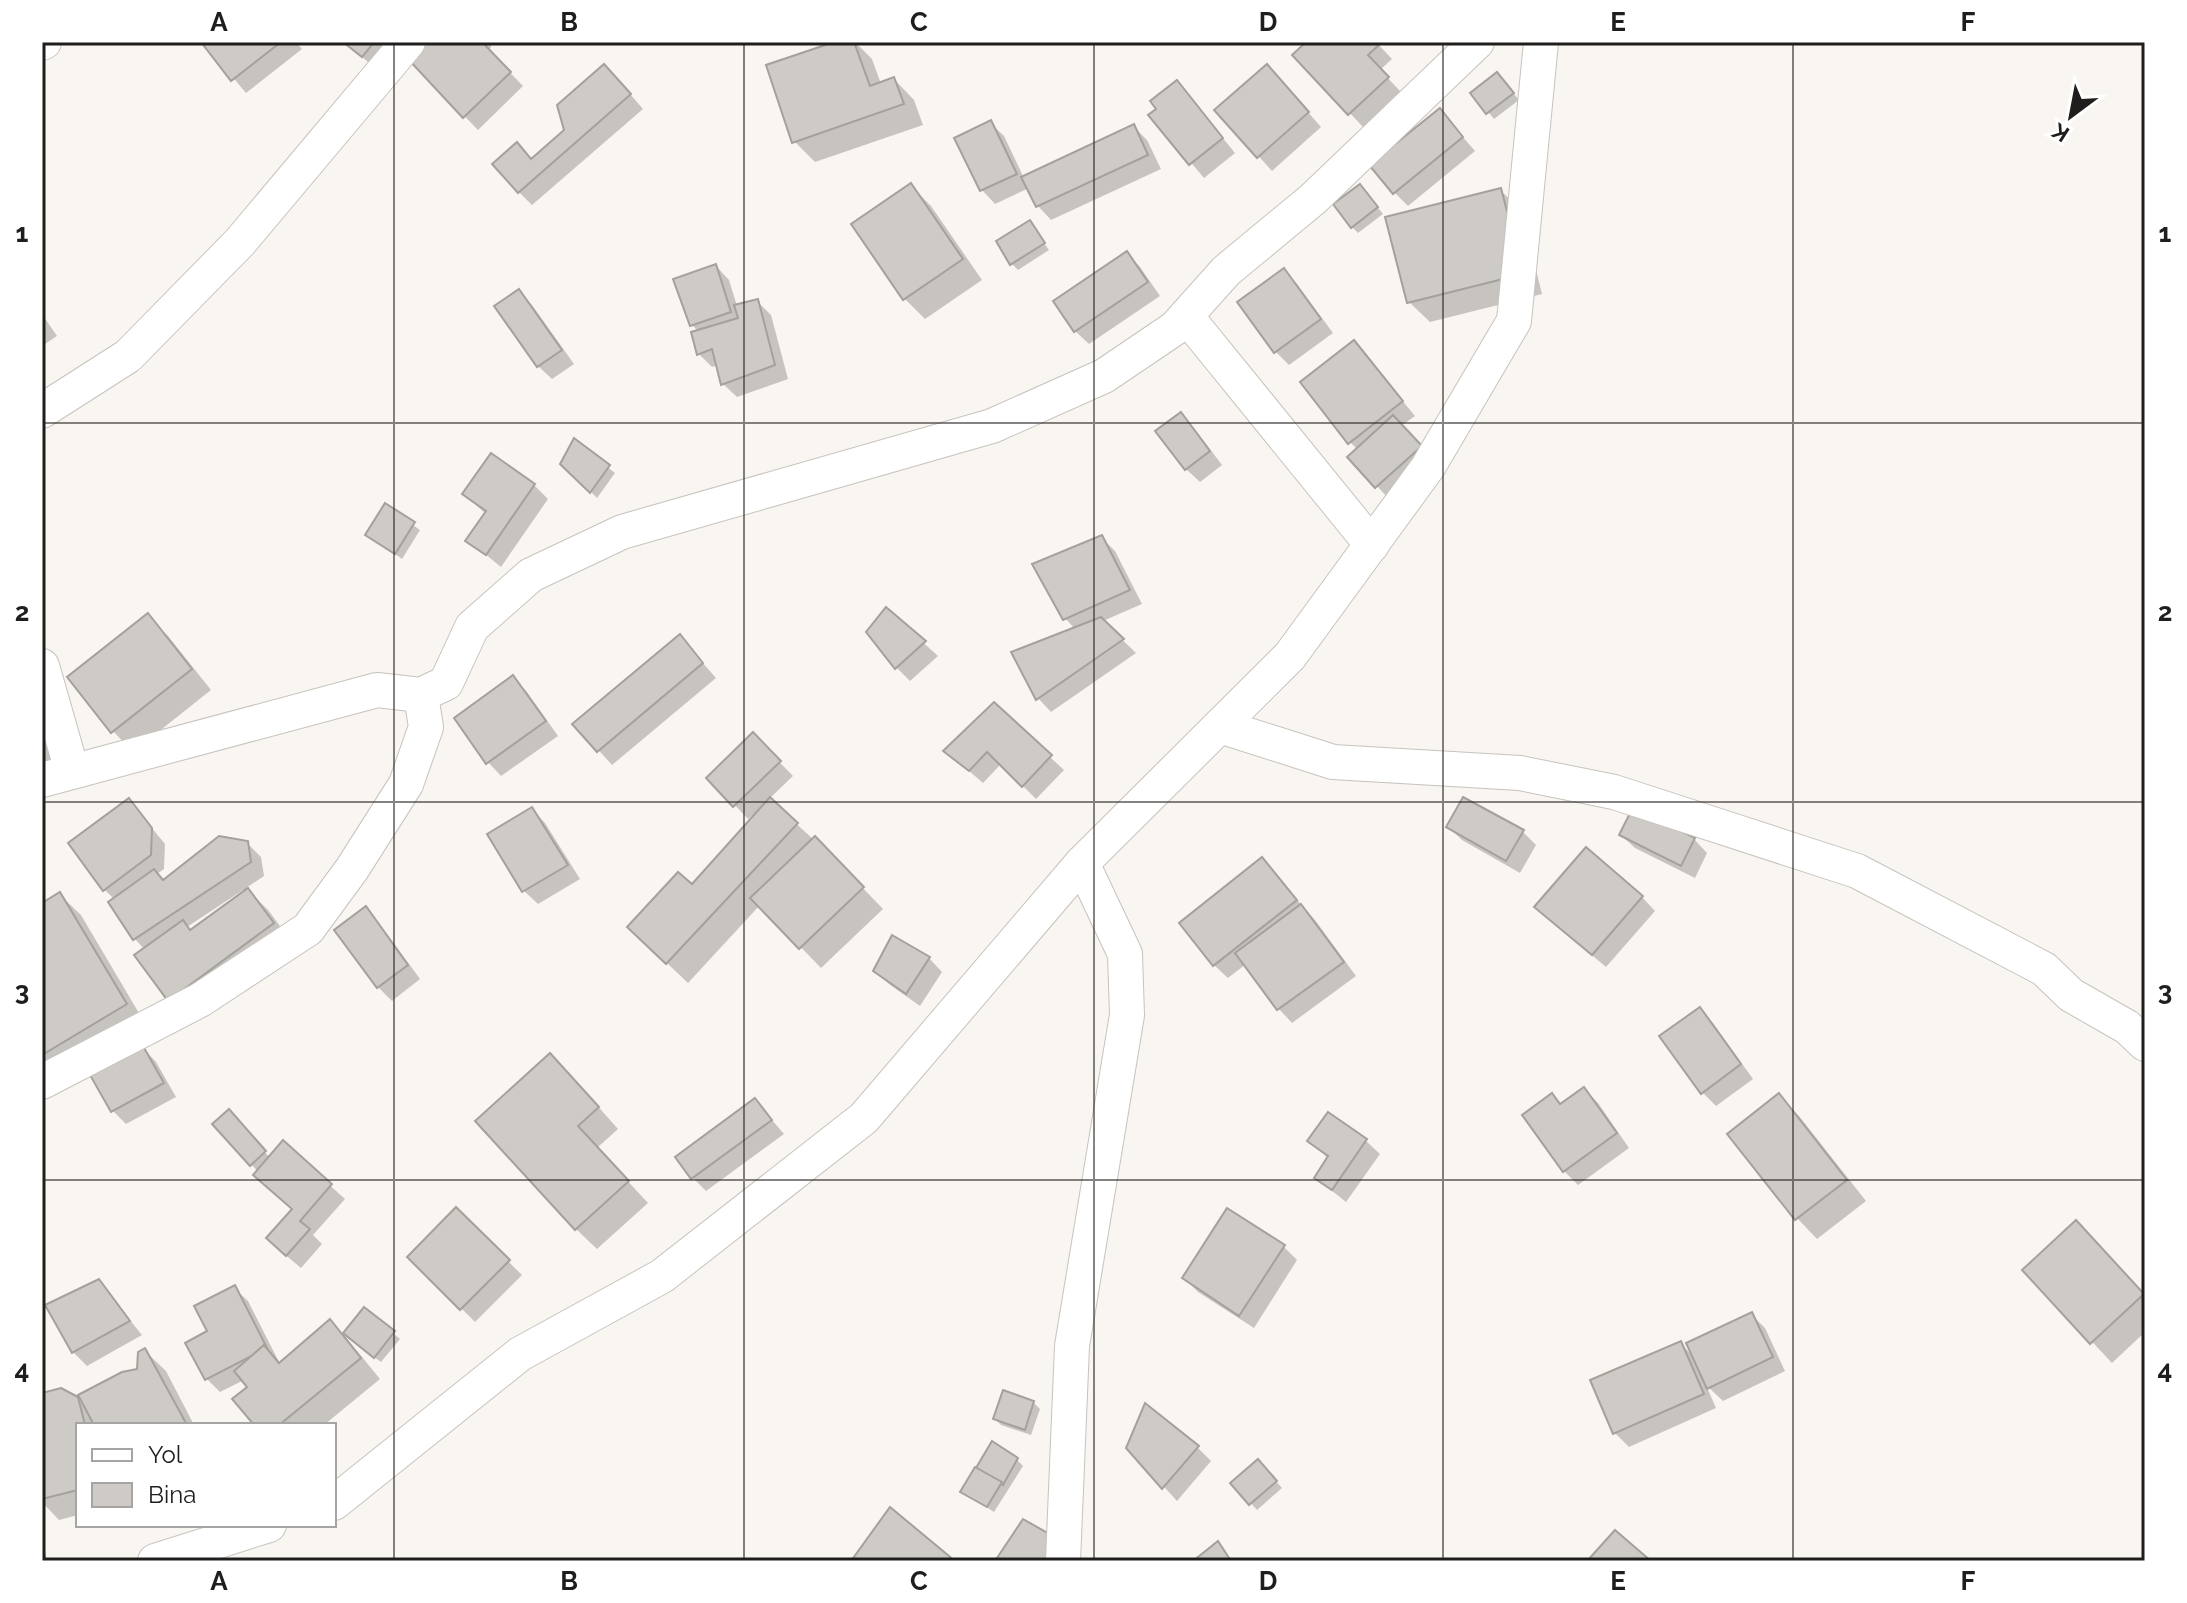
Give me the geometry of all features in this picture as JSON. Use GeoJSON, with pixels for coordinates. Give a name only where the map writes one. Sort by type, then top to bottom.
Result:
{"type":"FeatureCollection","features":[{"type":"Feature","properties":{"kind":"street"},"geometry":{"type":"LineString","coordinates":[[42,411],[128,356],[240,242],[408,42]]}},
{"type":"Feature","properties":{"kind":"street"},"geometry":{"type":"LineString","coordinates":[[42,666],[57,776],[377,690],[421,695],[446,683],[472,627],[531,575],[622,532],[992,426],[1104,376],[1175,328],[1226,271],[1313,199],[1477,42]]}},
{"type":"Feature","properties":{"kind":"street"},"geometry":{"type":"LineString","coordinates":[[336,1501],[520,1354],[662,1276],[864,1118],[1082,863],[1290,656],[1428,467],[1514,321],[1541,42]]}},
{"type":"Feature","properties":{"kind":"street"},"geometry":{"type":"LineString","coordinates":[[1186,316],[1372,545]]}},
{"type":"Feature","properties":{"kind":"street"},"geometry":{"type":"LineString","coordinates":[[42,1082],[200,1000],[308,929],[352,869],[406,784],[426,727],[421,695]]}},
{"type":"Feature","properties":{"kind":"street"},"geometry":{"type":"LineString","coordinates":[[1220,726],[1333,762],[1520,773],[1614,792],[1843,866],[2044,969],[2071,995],[2127,1027],[2145,1044]]}},
{"type":"Feature","properties":{"kind":"street"},"geometry":{"type":"LineString","coordinates":[[1063,1561],[1072,1346],[1127,1015],[1125,954],[1082,863]]}},
{"type":"Feature","properties":{"kind":"street"},"geometry":{"type":"LineString","coordinates":[[155,1561],[263,1527]]}},
{"type":"Feature","properties":{"kind":"building"},"geometry":{"type":"Polygon","coordinates":[[[201,42],[281,42],[231,81],[201,42]]]}},
{"type":"Feature","properties":{"kind":"building"},"geometry":{"type":"Polygon","coordinates":[[[343,42],[374,42],[362,57],[343,42]]]}},
{"type":"Feature","properties":{"kind":"building"},"geometry":{"type":"Polygon","coordinates":[[[426,42],[482,42],[511,72],[463,118],[408,59],[426,42]]]}},
{"type":"Feature","properties":{"kind":"building"},"geometry":{"type":"Polygon","coordinates":[[[834,42],[854,42],[870,86],[894,77],[904,104],[792,143],[766,65],[834,42]]]}},
{"type":"Feature","properties":{"kind":"building"},"geometry":{"type":"Polygon","coordinates":[[[1306,42],[1378,42],[1380,44],[1368,55],[1389,77],[1348,115],[1292,55],[1306,42]]]}},
{"type":"Feature","properties":{"kind":"building"},"geometry":{"type":"Polygon","coordinates":[[[604,64],[631,94],[518,193],[492,164],[517,142],[531,159],[564,130],[557,105],[604,64]]]}},
{"type":"Feature","properties":{"kind":"building"},"geometry":{"type":"Polygon","coordinates":[[[1267,64],[1309,112],[1257,158],[1214,110],[1267,64]]]}},
{"type":"Feature","properties":{"kind":"building"},"geometry":{"type":"Polygon","coordinates":[[[1497,72],[1514,93],[1486,114],[1470,93],[1497,72]]]}},
{"type":"Feature","properties":{"kind":"building"},"geometry":{"type":"Polygon","coordinates":[[[1177,80],[1223,138],[1189,165],[1148,115],[1156,109],[1150,101],[1177,80]]]}},
{"type":"Feature","properties":{"kind":"building"},"geometry":{"type":"Polygon","coordinates":[[[1440,108],[1463,137],[1393,194],[1369,165],[1440,108]]]}},
{"type":"Feature","properties":{"kind":"building"},"geometry":{"type":"Polygon","coordinates":[[[991,120],[1017,174],[980,191],[954,138],[991,120]]]}},
{"type":"Feature","properties":{"kind":"building"},"geometry":{"type":"Polygon","coordinates":[[[1134,124],[1148,155],[1036,207],[1021,177],[1134,124]]]}},
{"type":"Feature","properties":{"kind":"building"},"geometry":{"type":"Polygon","coordinates":[[[911,183],[963,259],[903,300],[851,224],[911,183]]]}},
{"type":"Feature","properties":{"kind":"building"},"geometry":{"type":"Polygon","coordinates":[[[1360,184],[1378,207],[1351,228],[1333,204],[1360,184]]]}},
{"type":"Feature","properties":{"kind":"building"},"geometry":{"type":"Polygon","coordinates":[[[1501,188],[1523,274],[1407,303],[1385,217],[1501,188]]]}},
{"type":"Feature","properties":{"kind":"building"},"geometry":{"type":"Polygon","coordinates":[[[1030,220],[1045,243],[1010,265],[996,241],[1030,220]]]}},
{"type":"Feature","properties":{"kind":"building"},"geometry":{"type":"Polygon","coordinates":[[[1127,251],[1148,282],[1074,332],[1053,301],[1127,251]]]}},
{"type":"Feature","properties":{"kind":"building"},"geometry":{"type":"Polygon","coordinates":[[[716,264],[731,312],[690,326],[673,279],[716,264]]]}},
{"type":"Feature","properties":{"kind":"building"},"geometry":{"type":"Polygon","coordinates":[[[1284,268],[1321,319],[1274,353],[1237,302],[1284,268]]]}},
{"type":"Feature","properties":{"kind":"building"},"geometry":{"type":"Polygon","coordinates":[[[519,289],[562,350],[537,367],[494,306],[519,289]]]}},
{"type":"Feature","properties":{"kind":"building"},"geometry":{"type":"Polygon","coordinates":[[[758,299],[775,365],[721,385],[712,349],[697,355],[691,332],[738,318],[734,305],[758,299]]]}},
{"type":"Feature","properties":{"kind":"building"},"geometry":{"type":"Polygon","coordinates":[[[1354,340],[1403,401],[1348,444],[1300,382],[1354,340]]]}},
{"type":"Feature","properties":{"kind":"building"},"geometry":{"type":"Polygon","coordinates":[[[1181,412],[1210,451],[1185,470],[1155,431],[1181,412]]]}},
{"type":"Feature","properties":{"kind":"building"},"geometry":{"type":"Polygon","coordinates":[[[1393,415],[1422,446],[1375,488],[1347,457],[1393,415]]]}},
{"type":"Feature","properties":{"kind":"building"},"geometry":{"type":"Polygon","coordinates":[[[574,438],[610,465],[590,493],[560,464],[574,438]]]}},
{"type":"Feature","properties":{"kind":"building"},"geometry":{"type":"Polygon","coordinates":[[[491,453],[535,484],[486,555],[465,541],[486,511],[462,494],[491,453]]]}},
{"type":"Feature","properties":{"kind":"building"},"geometry":{"type":"Polygon","coordinates":[[[385,503],[415,522],[395,554],[365,535],[385,503]]]}},
{"type":"Feature","properties":{"kind":"building"},"geometry":{"type":"Polygon","coordinates":[[[1102,535],[1130,590],[1063,620],[1032,564],[1102,535]]]}},
{"type":"Feature","properties":{"kind":"building"},"geometry":{"type":"Polygon","coordinates":[[[886,607],[926,641],[895,669],[866,632],[886,607]]]}},
{"type":"Feature","properties":{"kind":"building"},"geometry":{"type":"Polygon","coordinates":[[[148,613],[192,669],[111,733],[67,677],[148,613]]]}},
{"type":"Feature","properties":{"kind":"building"},"geometry":{"type":"Polygon","coordinates":[[[1101,617],[1124,639],[1036,700],[1011,652],[1101,617]]]}},
{"type":"Feature","properties":{"kind":"building"},"geometry":{"type":"Polygon","coordinates":[[[680,634],[703,663],[597,752],[572,724],[680,634]]]}},
{"type":"Feature","properties":{"kind":"building"},"geometry":{"type":"Polygon","coordinates":[[[513,675],[546,721],[486,764],[454,718],[513,675]]]}},
{"type":"Feature","properties":{"kind":"building"},"geometry":{"type":"Polygon","coordinates":[[[994,702],[1052,755],[1022,787],[987,752],[969,771],[943,751],[994,702]]]}},
{"type":"Feature","properties":{"kind":"building"},"geometry":{"type":"Polygon","coordinates":[[[753,732],[781,761],[733,807],[706,778],[753,732]]]}},
{"type":"Feature","properties":{"kind":"building"},"geometry":{"type":"Polygon","coordinates":[[[770,797],[798,823],[666,964],[627,927],[678,872],[692,884],[770,797]]]}},
{"type":"Feature","properties":{"kind":"building"},"geometry":{"type":"Polygon","coordinates":[[[1463,797],[1524,830],[1506,861],[1446,827],[1463,797]]]}},
{"type":"Feature","properties":{"kind":"building"},"geometry":{"type":"Polygon","coordinates":[[[129,798],[152,828],[151,855],[103,891],[68,843],[129,798]]]}},
{"type":"Feature","properties":{"kind":"building"},"geometry":{"type":"Polygon","coordinates":[[[532,807],[568,865],[522,892],[487,834],[532,807]]]}},
{"type":"Feature","properties":{"kind":"building"},"geometry":{"type":"Polygon","coordinates":[[[1633,807],[1695,838],[1681,866],[1619,835],[1633,807]]]}},
{"type":"Feature","properties":{"kind":"building"},"geometry":{"type":"Polygon","coordinates":[[[219,836],[248,841],[251,862],[133,940],[108,902],[154,869],[163,880],[219,836]]]}},
{"type":"Feature","properties":{"kind":"building"},"geometry":{"type":"Polygon","coordinates":[[[815,836],[864,887],[799,949],[750,898],[815,836]]]}},
{"type":"Feature","properties":{"kind":"building"},"geometry":{"type":"Polygon","coordinates":[[[1586,847],[1643,896],[1592,955],[1534,907],[1586,847]]]}},
{"type":"Feature","properties":{"kind":"building"},"geometry":{"type":"Polygon","coordinates":[[[1262,857],[1297,900],[1213,966],[1179,923],[1262,857]]]}},
{"type":"Feature","properties":{"kind":"building"},"geometry":{"type":"Polygon","coordinates":[[[248,888],[274,923],[168,1001],[134,955],[183,920],[190,930],[248,888]]]}},
{"type":"Feature","properties":{"kind":"building"},"geometry":{"type":"Polygon","coordinates":[[[60,892],[127,1004],[42,1055],[42,903],[60,892]]]}},
{"type":"Feature","properties":{"kind":"building"},"geometry":{"type":"Polygon","coordinates":[[[1301,904],[1344,962],[1277,1010],[1235,953],[1301,904]]]}},
{"type":"Feature","properties":{"kind":"building"},"geometry":{"type":"Polygon","coordinates":[[[366,906],[408,965],[377,988],[334,930],[366,906]]]}},
{"type":"Feature","properties":{"kind":"building"},"geometry":{"type":"Polygon","coordinates":[[[892,935],[930,957],[906,994],[873,971],[892,935]]]}},
{"type":"Feature","properties":{"kind":"building"},"geometry":{"type":"Polygon","coordinates":[[[1700,1007],[1741,1064],[1701,1094],[1659,1036],[1700,1007]]]}},
{"type":"Feature","properties":{"kind":"building"},"geometry":{"type":"Polygon","coordinates":[[[143,1046],[164,1083],[111,1112],[90,1075],[143,1046]]]}},
{"type":"Feature","properties":{"kind":"building"},"geometry":{"type":"Polygon","coordinates":[[[550,1053],[599,1107],[578,1126],[629,1181],[575,1230],[475,1121],[550,1053]]]}},
{"type":"Feature","properties":{"kind":"building"},"geometry":{"type":"Polygon","coordinates":[[[1584,1087],[1617,1133],[1563,1172],[1522,1115],[1552,1093],[1560,1104],[1584,1087]]]}},
{"type":"Feature","properties":{"kind":"building"},"geometry":{"type":"Polygon","coordinates":[[[1779,1093],[1847,1180],[1795,1220],[1727,1134],[1779,1093]]]}},
{"type":"Feature","properties":{"kind":"building"},"geometry":{"type":"Polygon","coordinates":[[[755,1098],[772,1120],[691,1179],[675,1157],[755,1098]]]}},
{"type":"Feature","properties":{"kind":"building"},"geometry":{"type":"Polygon","coordinates":[[[229,1109],[266,1151],[250,1166],[212,1124],[229,1109]]]}},
{"type":"Feature","properties":{"kind":"building"},"geometry":{"type":"Polygon","coordinates":[[[1328,1112],[1367,1139],[1332,1190],[1314,1178],[1328,1156],[1307,1141],[1328,1112]]]}},
{"type":"Feature","properties":{"kind":"building"},"geometry":{"type":"Polygon","coordinates":[[[283,1140],[332,1184],[300,1221],[310,1229],[286,1256],[266,1238],[292,1209],[253,1175],[283,1140]]]}},
{"type":"Feature","properties":{"kind":"building"},"geometry":{"type":"Polygon","coordinates":[[[456,1207],[510,1260],[460,1310],[407,1257],[456,1207]]]}},
{"type":"Feature","properties":{"kind":"building"},"geometry":{"type":"Polygon","coordinates":[[[1227,1208],[1285,1245],[1239,1316],[1182,1278],[1227,1208]]]}},
{"type":"Feature","properties":{"kind":"building"},"geometry":{"type":"Polygon","coordinates":[[[2076,1220],[2144,1294],[2090,1344],[2022,1270],[2076,1220]]]}},
{"type":"Feature","properties":{"kind":"building"},"geometry":{"type":"Polygon","coordinates":[[[99,1279],[130,1321],[72,1353],[45,1305],[99,1279]]]}},
{"type":"Feature","properties":{"kind":"building"},"geometry":{"type":"Polygon","coordinates":[[[235,1285],[267,1348],[205,1380],[185,1343],[207,1331],[194,1306],[235,1285]]]}},
{"type":"Feature","properties":{"kind":"building"},"geometry":{"type":"Polygon","coordinates":[[[364,1307],[395,1331],[374,1358],[343,1333],[364,1307]]]}},
{"type":"Feature","properties":{"kind":"building"},"geometry":{"type":"Polygon","coordinates":[[[1752,1312],[1773,1357],[1707,1389],[1686,1343],[1752,1312]]]}},
{"type":"Feature","properties":{"kind":"building"},"geometry":{"type":"Polygon","coordinates":[[[330,1319],[361,1358],[281,1423],[252,1423],[232,1399],[247,1387],[234,1371],[264,1345],[279,1363],[330,1319]]]}},
{"type":"Feature","properties":{"kind":"building"},"geometry":{"type":"Polygon","coordinates":[[[1681,1341],[1704,1394],[1613,1434],[1590,1380],[1681,1341]]]}},
{"type":"Feature","properties":{"kind":"building"},"geometry":{"type":"Polygon","coordinates":[[[145,1348],[186,1423],[93,1423],[78,1395],[122,1372],[137,1369],[138,1352],[145,1348]]]}},
{"type":"Feature","properties":{"kind":"building"},"geometry":{"type":"Polygon","coordinates":[[[61,1388],[78,1397],[84,1423],[76,1423],[76,1490],[42,1499],[42,1393],[61,1388]]]}},
{"type":"Feature","properties":{"kind":"building"},"geometry":{"type":"Polygon","coordinates":[[[1003,1390],[1034,1401],[1025,1430],[993,1419],[1003,1390]]]}},
{"type":"Feature","properties":{"kind":"building"},"geometry":{"type":"Polygon","coordinates":[[[1145,1403],[1199,1446],[1162,1489],[1126,1448],[1145,1403]]]}},
{"type":"Feature","properties":{"kind":"building"},"geometry":{"type":"Polygon","coordinates":[[[992,1441],[1018,1458],[1003,1485],[976,1468],[992,1441]]]}},
{"type":"Feature","properties":{"kind":"building"},"geometry":{"type":"Polygon","coordinates":[[[1258,1459],[1277,1481],[1249,1505],[1230,1483],[1258,1459]]]}},
{"type":"Feature","properties":{"kind":"building"},"geometry":{"type":"Polygon","coordinates":[[[975,1467],[1002,1482],[987,1507],[960,1492],[975,1467]]]}},
{"type":"Feature","properties":{"kind":"building"},"geometry":{"type":"Polygon","coordinates":[[[890,1507],[955,1561],[851,1561],[890,1507]]]}},
{"type":"Feature","properties":{"kind":"building"},"geometry":{"type":"Polygon","coordinates":[[[1023,1519],[1051,1535],[1055,1561],[995,1561],[1023,1519]]]}},
{"type":"Feature","properties":{"kind":"building"},"geometry":{"type":"Polygon","coordinates":[[[1615,1530],[1651,1561],[1587,1561],[1615,1530]]]}},
{"type":"Feature","properties":{"kind":"building"},"geometry":{"type":"Polygon","coordinates":[[[1218,1541],[1231,1561],[1193,1561],[1218,1541]]]}}]}
